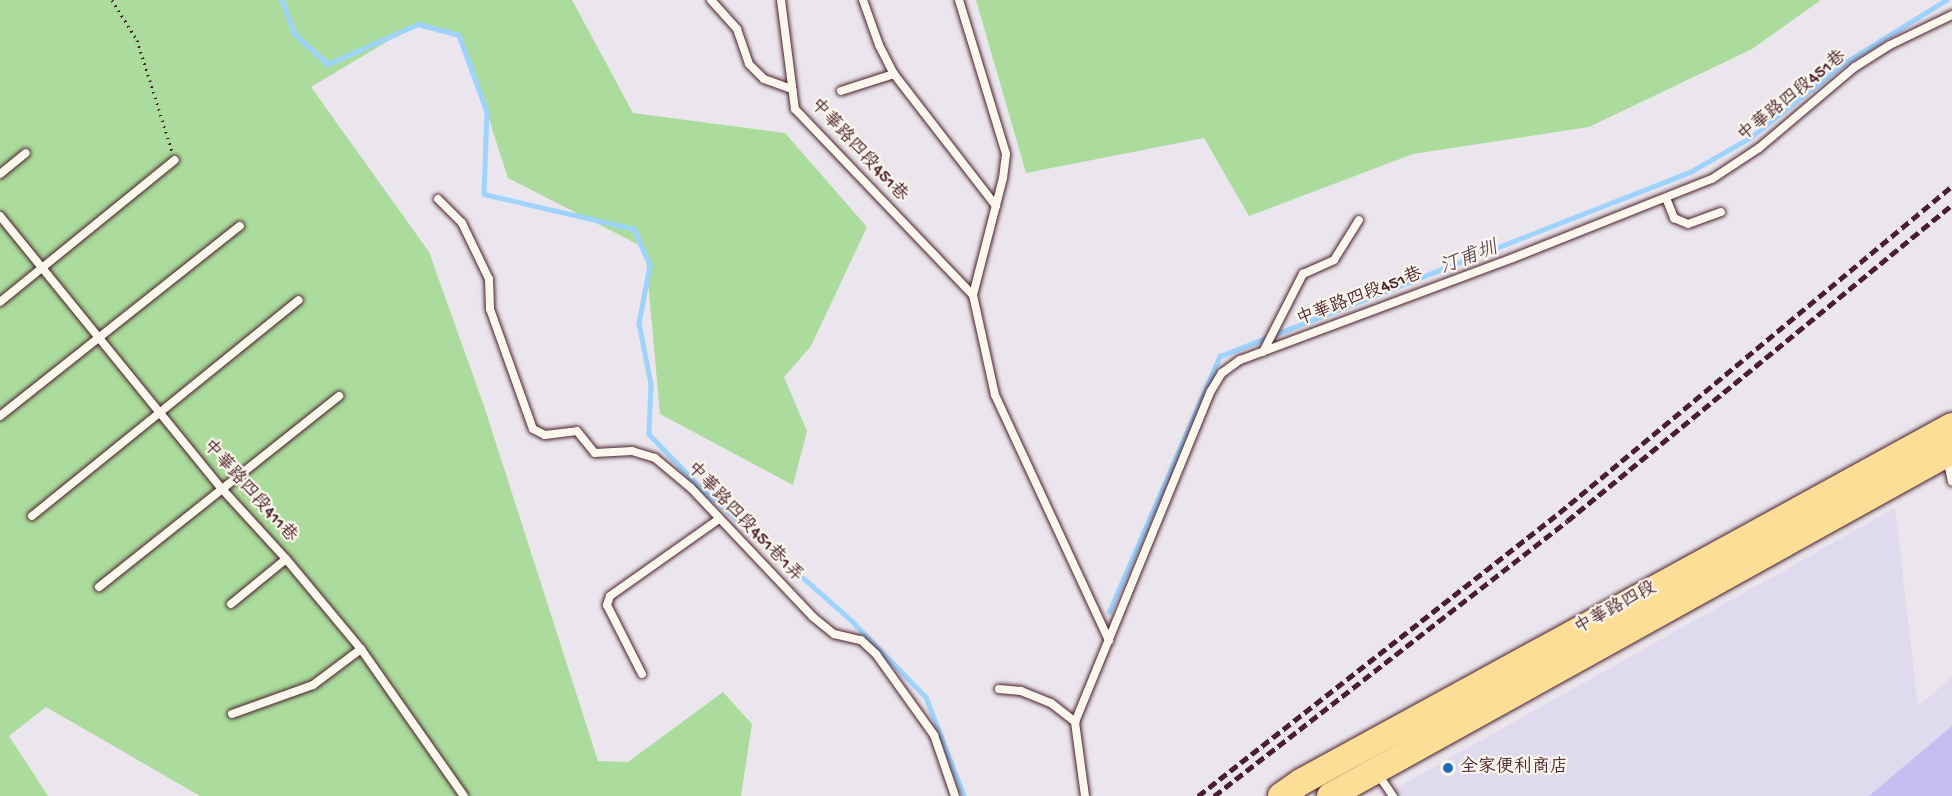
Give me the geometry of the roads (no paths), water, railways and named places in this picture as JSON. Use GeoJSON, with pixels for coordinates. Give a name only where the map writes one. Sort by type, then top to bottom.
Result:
{"type":"FeatureCollection","features":[{"type":"Feature","properties":{"kind":"main road","name":"中華路四段"},"geometry":{"type":"LineString","coordinates":[[1330,796],[1369,759],[1952,426]]}},
{"type":"Feature","properties":{"kind":"main road","name":"中華路四段"},"geometry":{"type":"LineString","coordinates":[[1281,796],[1301,782],[1369,759],[1949,453]]}},
{"type":"Feature","properties":{"kind":"lane"},"geometry":{"type":"LineString","coordinates":[[711,0],[737,29],[749,64],[764,79],[792,89]]}},
{"type":"Feature","properties":{"kind":"lane","name":"中華路四段451巷"},"geometry":{"type":"LineString","coordinates":[[781,0],[795,109],[973,295]]}},
{"type":"Feature","properties":{"kind":"lane"},"geometry":{"type":"LineString","coordinates":[[863,0],[879,45],[894,74],[996,206]]}},
{"type":"Feature","properties":{"kind":"lane"},"geometry":{"type":"LineString","coordinates":[[959,0],[1006,154],[996,206],[973,295],[995,395],[1109,641]]}},
{"type":"Feature","properties":{"kind":"lane","name":"中華路四段451巷"},"geometry":{"type":"LineString","coordinates":[[1075,723],[1211,391],[1222,373],[1240,360],[1712,179],[1759,148],[1855,67],[1890,45],[1952,15]]}},
{"type":"Feature","properties":{"kind":"lane"},"geometry":{"type":"LineString","coordinates":[[841,91],[894,74]]}},
{"type":"Feature","properties":{"kind":"lane"},"geometry":{"type":"LineString","coordinates":[[0,174],[26,153]]}},
{"type":"Feature","properties":{"kind":"lane"},"geometry":{"type":"LineString","coordinates":[[0,302],[175,160]]}},
{"type":"Feature","properties":{"kind":"lane"},"geometry":{"type":"LineString","coordinates":[[1666,198],[1674,218],[1688,224],[1721,213]]}},
{"type":"Feature","properties":{"kind":"lane","name":"中華路四段451巷1弄"},"geometry":{"type":"LineString","coordinates":[[438,199],[462,223],[489,279],[490,309],[533,429],[545,435],[577,431],[595,453],[632,450],[656,458],[692,488],[813,617],[834,634],[861,640],[876,654],[934,735],[955,796]]}},
{"type":"Feature","properties":{"kind":"lane","name":"中華路四段411巷"},"geometry":{"type":"LineString","coordinates":[[0,216],[223,490],[286,559],[361,649],[464,796]]}},
{"type":"Feature","properties":{"kind":"lane"},"geometry":{"type":"LineString","coordinates":[[1263,352],[1303,274],[1334,260],[1359,220]]}},
{"type":"Feature","properties":{"kind":"lane"},"geometry":{"type":"LineString","coordinates":[[0,416],[240,226]]}},
{"type":"Feature","properties":{"kind":"lane"},"geometry":{"type":"LineString","coordinates":[[32,516],[161,414],[299,300]]}},
{"type":"Feature","properties":{"kind":"lane"},"geometry":{"type":"LineString","coordinates":[[99,587],[339,396]]}},
{"type":"Feature","properties":{"kind":"lane"},"geometry":{"type":"LineString","coordinates":[[1949,453],[1952,481]]}},
{"type":"Feature","properties":{"kind":"lane"},"geometry":{"type":"LineString","coordinates":[[642,674],[607,605],[610,596],[719,519]]}},
{"type":"Feature","properties":{"kind":"lane"},"geometry":{"type":"LineString","coordinates":[[231,604],[286,559]]}},
{"type":"Feature","properties":{"kind":"lane"},"geometry":{"type":"LineString","coordinates":[[232,714],[313,685],[361,649]]}},
{"type":"Feature","properties":{"kind":"lane"},"geometry":{"type":"LineString","coordinates":[[999,689],[1021,692],[1051,704],[1075,723],[1085,796]]}},
{"type":"Feature","properties":{"kind":"lane"},"geometry":{"type":"LineString","coordinates":[[1369,759],[1393,796]]}},
{"type":"Feature","properties":{"kind":"waterway"},"geometry":{"type":"LineString","coordinates":[[282,0],[295,34],[328,64],[418,24],[459,35],[487,112],[484,194],[634,229],[650,265],[639,323],[651,384],[649,434],[698,485],[852,621],[926,697],[964,796]]}},
{"type":"Feature","properties":{"kind":"waterway","name":"汀甫圳"},"geometry":{"type":"LineString","coordinates":[[1109,612],[1220,356],[1690,172],[1751,137],[1846,62],[1946,0]]}},
{"type":"Feature","properties":{"kind":"railway"},"geometry":{"type":"LineString","coordinates":[[1198,796],[1559,513],[1952,186]]}},
{"type":"Feature","properties":{"kind":"railway"},"geometry":{"type":"LineString","coordinates":[[1214,796],[1567,521],[1952,205]]}},
{"type":"Feature","properties":{"kind":"place","name":"全家便利商店"},"geometry":{"type":"Point","coordinates":[1448,768]}}]}
